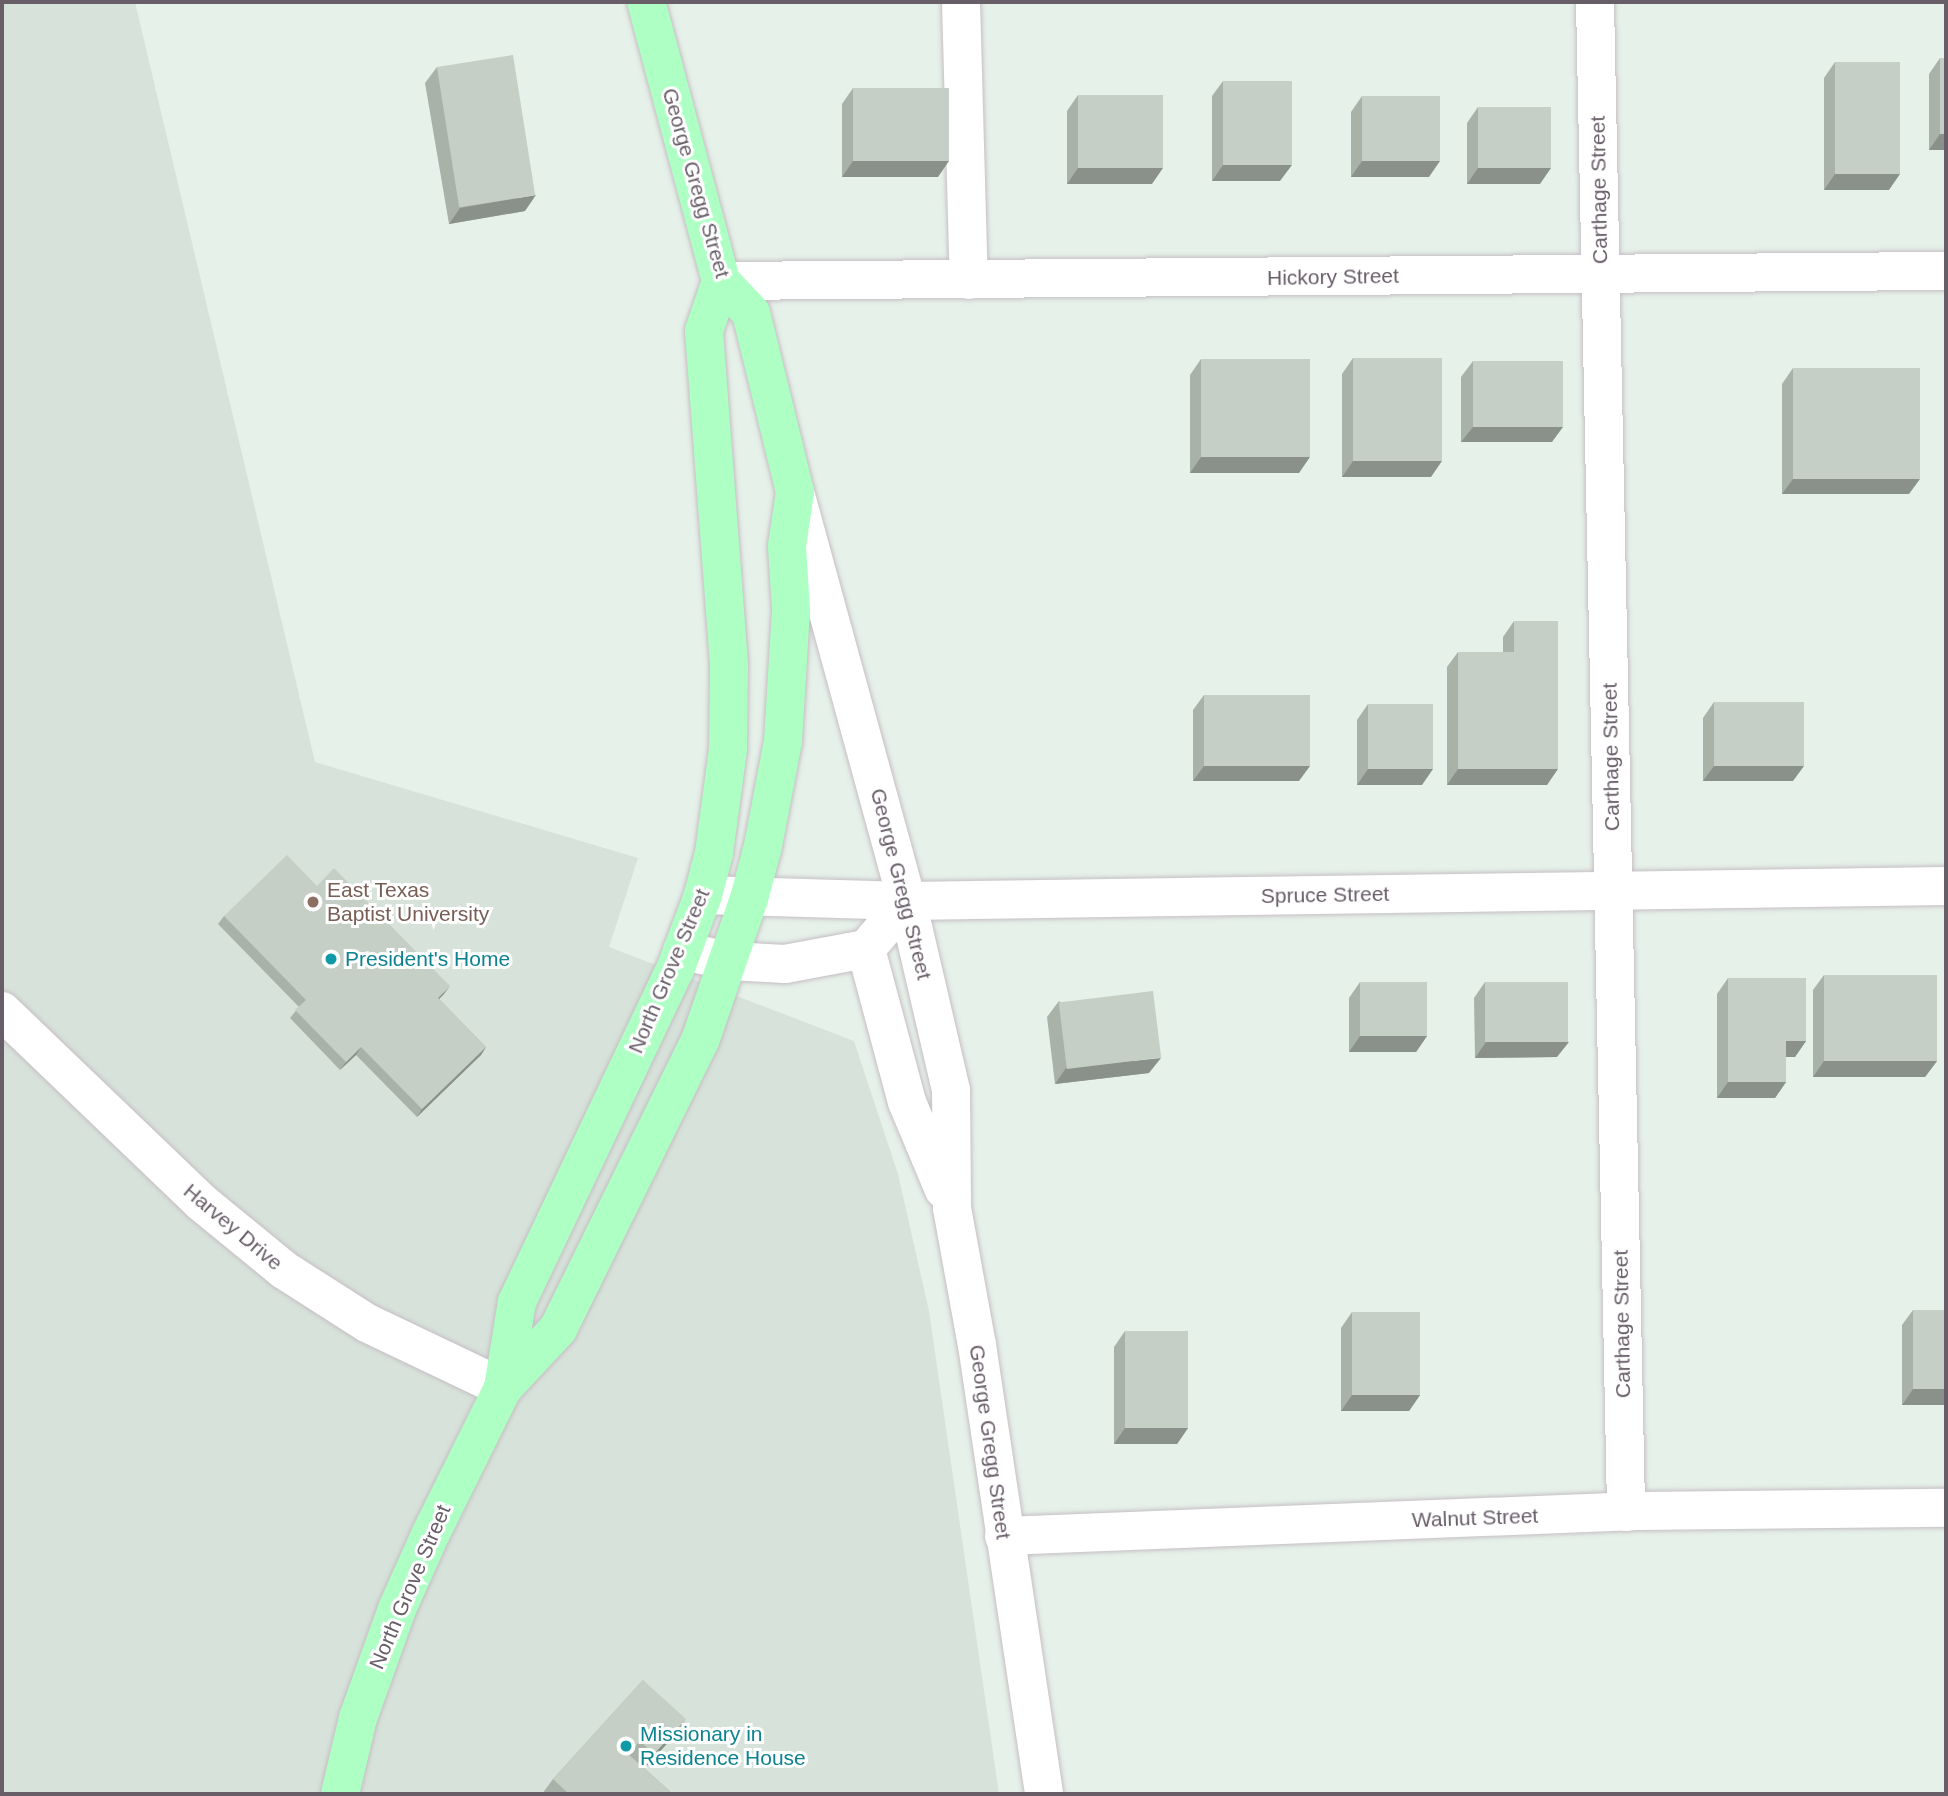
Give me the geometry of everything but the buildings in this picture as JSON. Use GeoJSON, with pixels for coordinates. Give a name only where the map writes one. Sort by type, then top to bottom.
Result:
{"type":"FeatureCollection","features":[{"type":"Feature","properties":{"kind":"main road","name":"George Gregg Street"},"geometry":{"type":"LineString","coordinates":[[646,2],[721,281],[751,313],[795,492]]}},
{"type":"Feature","properties":{"kind":"main road","name":"North Grove Street"},"geometry":{"type":"LineString","coordinates":[[503,1388],[517,1302],[682,951],[703,895],[721,813],[728,749],[726,596],[704,331],[721,281]]}},
{"type":"Feature","properties":{"kind":"main road","name":"North Grove Street"},"geometry":{"type":"LineString","coordinates":[[340,1794],[358,1718],[397,1608],[431,1533],[503,1388],[558,1329],[700,1041],[730,961],[763,846],[783,741],[791,610],[788,546],[795,492]]}},
{"type":"Feature","properties":{"kind":"street"},"geometry":{"type":"LineString","coordinates":[[961,2],[969,280]]}},
{"type":"Feature","properties":{"kind":"street","name":"Carthage Street"},"geometry":{"type":"LineString","coordinates":[[1595,2],[1626,1512]]}},
{"type":"Feature","properties":{"kind":"street","name":"Hickory Street"},"geometry":{"type":"LineString","coordinates":[[721,281],[1946,271]]}},
{"type":"Feature","properties":{"kind":"street","name":"George Gregg Street"},"geometry":{"type":"LineString","coordinates":[[795,492],[907,901],[951,1090],[952,1208],[977,1345],[1044,1794]]}},
{"type":"Feature","properties":{"kind":"street","name":"Spruce Street"},"geometry":{"type":"LineString","coordinates":[[703,895],[749,899],[907,901],[1946,886]]}},
{"type":"Feature","properties":{"kind":"street"},"geometry":{"type":"LineString","coordinates":[[682,951],[730,961],[785,964],[866,949],[907,901]]}},
{"type":"Feature","properties":{"kind":"street"},"geometry":{"type":"LineString","coordinates":[[866,949],[907,1102],[952,1208]]}},
{"type":"Feature","properties":{"kind":"street","name":"Harvey Drive"},"geometry":{"type":"LineString","coordinates":[[2,1011],[201,1202],[284,1270],[367,1323],[503,1388]]}},
{"type":"Feature","properties":{"kind":"street","name":"Walnut Street"},"geometry":{"type":"LineString","coordinates":[[1004,1536],[1626,1512],[1946,1508]]}},
{"type":"Feature","properties":{"kind":"shaded area","name":"East Texas Baptist University"},"geometry":{"type":"Polygon","coordinates":[[[2,2],[135,2],[315,762],[638,858],[609,947],[854,1041],[898,1174],[929,1311],[999,1794],[2,1794],[2,2]]]}},
{"type":"Feature","properties":{"kind":"place","name":"East Texas Baptist University"},"geometry":{"type":"Point","coordinates":[313,902]}},
{"type":"Feature","properties":{"kind":"place","name":"President's Home"},"geometry":{"type":"Point","coordinates":[331,959]}},
{"type":"Feature","properties":{"kind":"place","name":"Missionary in Residence House"},"geometry":{"type":"Point","coordinates":[626,1746]}}]}
